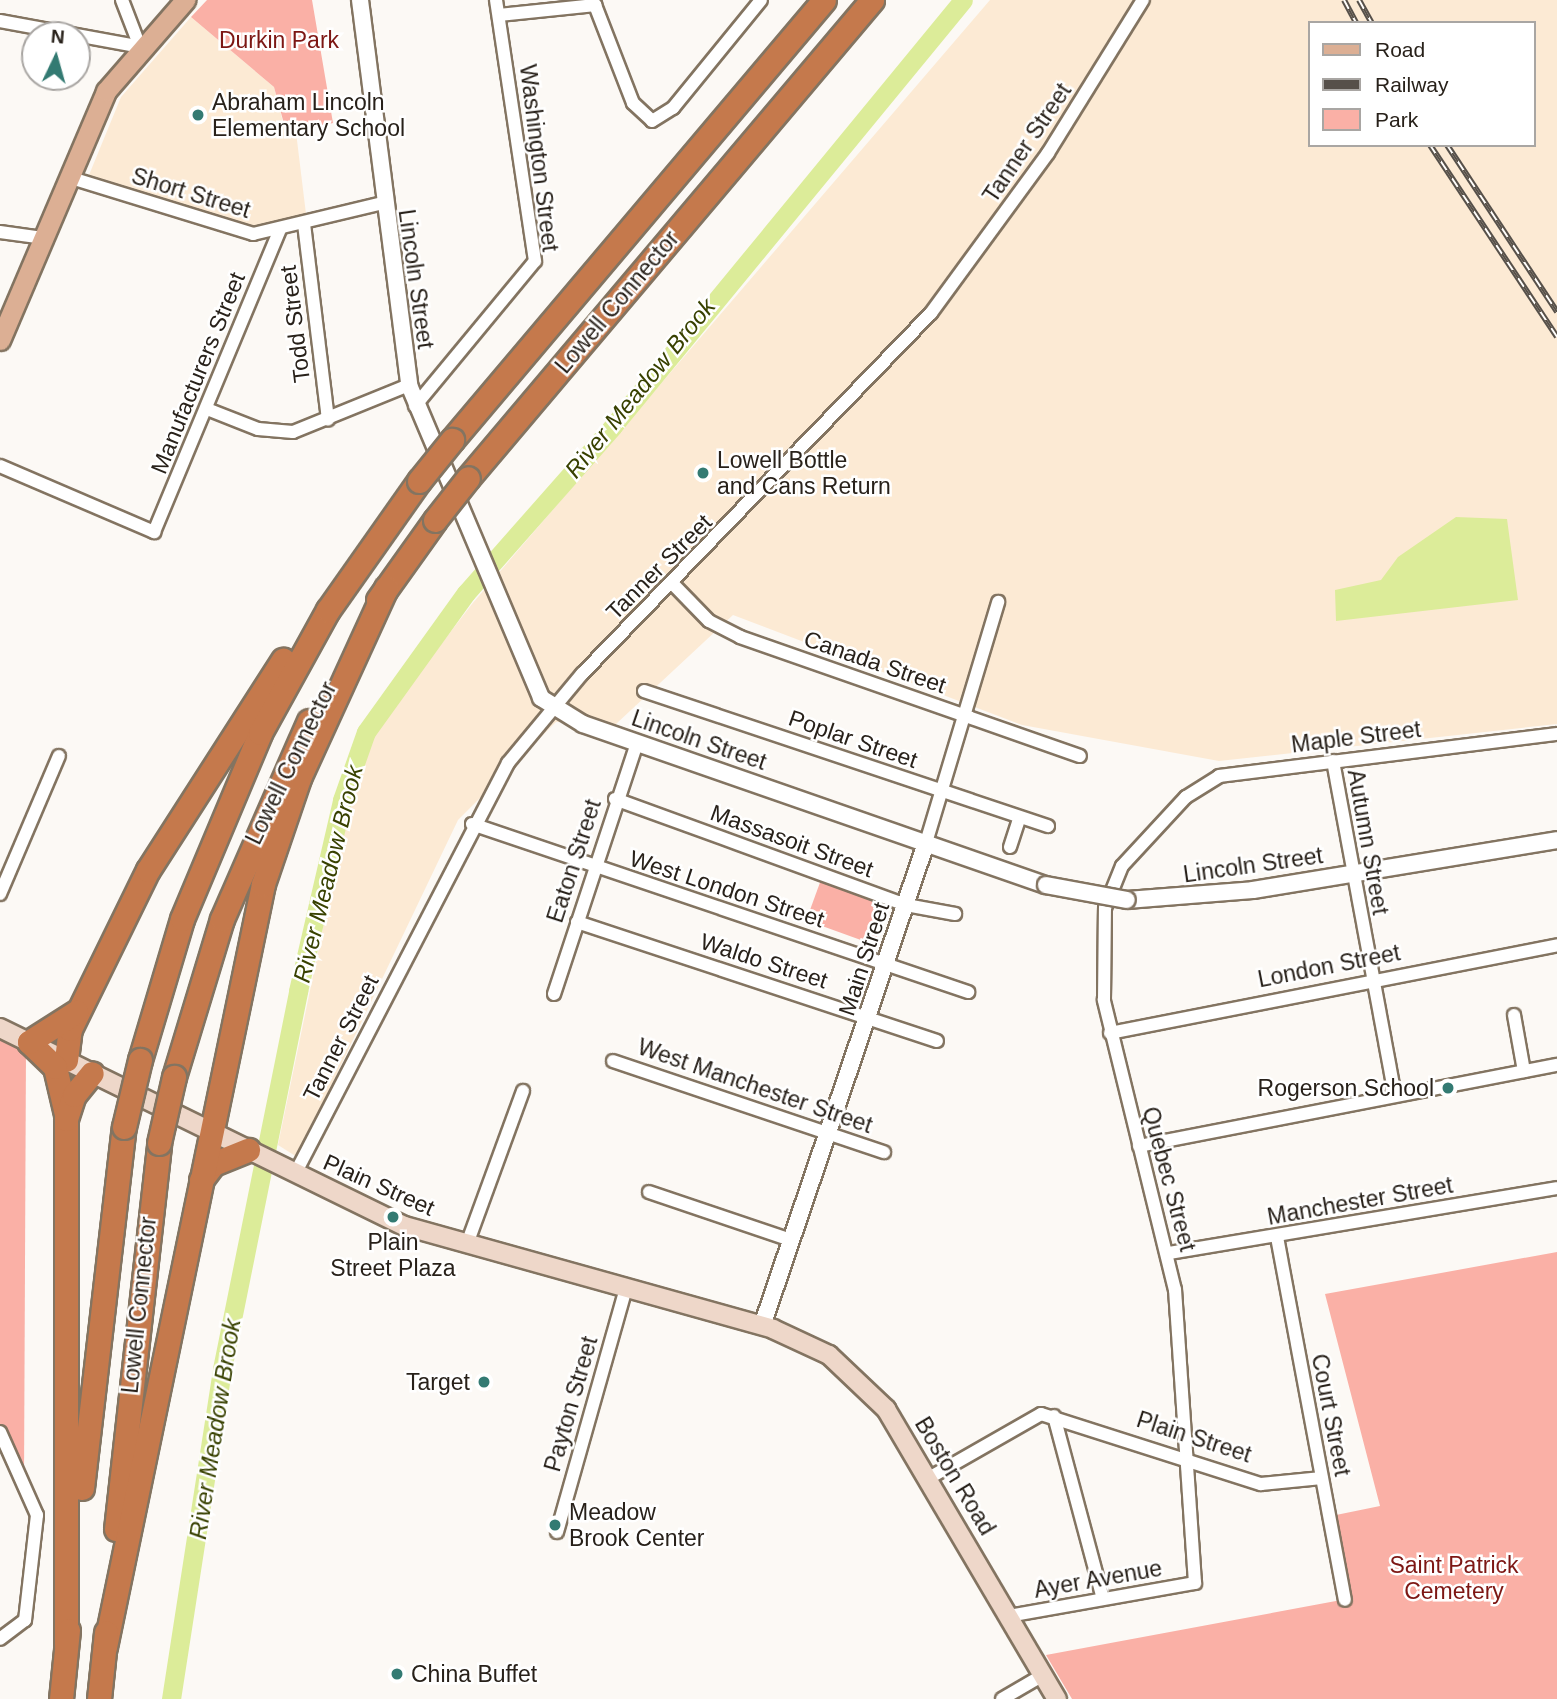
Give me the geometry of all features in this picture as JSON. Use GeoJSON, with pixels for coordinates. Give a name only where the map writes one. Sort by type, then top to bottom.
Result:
{"type":"FeatureCollection","features":[{"type":"Feature","properties":{"kind":"highway","name":"Lowell Connector"},"geometry":{"type":"LineString","coordinates":[[61,1699],[104,1260],[124,1127],[182,919],[247,758],[317,628],[419,481],[824,0]]}},
{"type":"Feature","properties":{"kind":"highway","name":"Lowell Connector"},"geometry":{"type":"LineString","coordinates":[[99,1699],[159,1143],[173,1077],[251,843],[298,742],[386,588],[435,520],[872,0]]}},
{"type":"Feature","properties":{"kind":"highway"},"geometry":{"type":"LineString","coordinates":[[66,1060],[66,1040],[80,1007],[180,815],[334,585],[383,530]]}},
{"type":"Feature","properties":{"kind":"highway"},"geometry":{"type":"LineString","coordinates":[[105,1647],[210,1131],[279,831],[386,588]]}},
{"type":"Feature","properties":{"kind":"highway"},"geometry":{"type":"LineString","coordinates":[[66,1644],[66,1119],[55,1068],[29,1042],[80,1007]]}},
{"type":"Feature","properties":{"kind":"highway"},"geometry":{"type":"LineString","coordinates":[[66,1119],[74,1095],[92,1073]]}},
{"type":"Feature","properties":{"kind":"highway"},"geometry":{"type":"LineString","coordinates":[[201,1180],[213,1164],[248,1150]]}},
{"type":"Feature","properties":{"kind":"main road"},"geometry":{"type":"LineString","coordinates":[[0,340],[106,91],[185,0]]}},
{"type":"Feature","properties":{"kind":"main road","name":"Plain Street"},"geometry":{"type":"LineString","coordinates":[[0,1028],[405,1226],[762,1326]]}},
{"type":"Feature","properties":{"kind":"main road","name":"Boston Road"},"geometry":{"type":"LineString","coordinates":[[762,1326],[795,1337],[829,1355],[886,1409],[1057,1699]]}},
{"type":"Feature","properties":{"kind":"street"},"geometry":{"type":"LineString","coordinates":[[122,0],[142,47]]}},
{"type":"Feature","properties":{"kind":"street","name":"Lincoln Street"},"geometry":{"type":"LineString","coordinates":[[360,0],[383,203],[409,385],[415,406],[523,666],[551,708],[638,743],[925,846],[1046,885],[1127,900],[1218,894],[1557,840]]}},
{"type":"Feature","properties":{"kind":"street","name":"Washington Street"},"geometry":{"type":"LineString","coordinates":[[415,406],[535,261],[496,0]]}},
{"type":"Feature","properties":{"kind":"street","name":"Tanner Street"},"geometry":{"type":"LineString","coordinates":[[288,1170],[472,824],[551,708],[931,313],[1048,153],[1143,0]]}},
{"type":"Feature","properties":{"kind":"street"},"geometry":{"type":"LineString","coordinates":[[499,15],[595,5],[633,103],[652,121],[673,108],[756,2]]}},
{"type":"Feature","properties":{"kind":"street"},"geometry":{"type":"LineString","coordinates":[[0,21],[142,47]]}},
{"type":"Feature","properties":{"kind":"street","name":"Short Street"},"geometry":{"type":"LineString","coordinates":[[68,177],[241,231],[279,230],[383,203]]}},
{"type":"Feature","properties":{"kind":"street","name":"Todd Street"},"geometry":{"type":"LineString","coordinates":[[304,224],[328,420]]}},
{"type":"Feature","properties":{"kind":"street","name":"Manufacturers Street"},"geometry":{"type":"LineString","coordinates":[[0,466],[154,532],[279,230]]}},
{"type":"Feature","properties":{"kind":"street"},"geometry":{"type":"LineString","coordinates":[[0,232],[43,238]]}},
{"type":"Feature","properties":{"kind":"street"},"geometry":{"type":"LineString","coordinates":[[207,409],[284,433],[328,420],[409,385]]}},
{"type":"Feature","properties":{"kind":"street","name":"Canada Street"},"geometry":{"type":"LineString","coordinates":[[672,583],[709,621],[740,637],[1080,756]]}},
{"type":"Feature","properties":{"kind":"street","name":"Main Street"},"geometry":{"type":"LineString","coordinates":[[762,1326],[906,905],[998,602]]}},
{"type":"Feature","properties":{"kind":"street","name":"Poplar Street"},"geometry":{"type":"LineString","coordinates":[[644,691],[1020,819],[1048,826]]}},
{"type":"Feature","properties":{"kind":"street","name":"Maple Street"},"geometry":{"type":"LineString","coordinates":[[1172,811],[1206,780],[1333,761],[1557,734]]}},
{"type":"Feature","properties":{"kind":"street","name":"Eaton Street"},"geometry":{"type":"LineString","coordinates":[[554,994],[615,799],[638,743]]}},
{"type":"Feature","properties":{"kind":"street"},"geometry":{"type":"LineString","coordinates":[[0,894],[59,756]]}},
{"type":"Feature","properties":{"kind":"street","name":"Autumn Street"},"geometry":{"type":"LineString","coordinates":[[1333,761],[1370,980],[1395,1094]]}},
{"type":"Feature","properties":{"kind":"street","name":"Massasoit Street"},"geometry":{"type":"LineString","coordinates":[[615,799],[906,905],[955,914]]}},
{"type":"Feature","properties":{"kind":"street","name":"Quebec Street"},"geometry":{"type":"LineString","coordinates":[[1172,811],[1132,852],[1107,900],[1104,1000],[1139,1146],[1169,1253],[1195,1583]]}},
{"type":"Feature","properties":{"kind":"street"},"geometry":{"type":"LineString","coordinates":[[1010,847],[1020,819]]}},
{"type":"Feature","properties":{"kind":"street","name":"West London Street"},"geometry":{"type":"LineString","coordinates":[[472,824],[968,992]]}},
{"type":"Feature","properties":{"kind":"street","name":"Waldo Street"},"geometry":{"type":"LineString","coordinates":[[576,922],[937,1041]]}},
{"type":"Feature","properties":{"kind":"street","name":"London Street"},"geometry":{"type":"LineString","coordinates":[[1110,1033],[1557,945]]}},
{"type":"Feature","properties":{"kind":"street"},"geometry":{"type":"LineString","coordinates":[[1514,1014],[1524,1071]]}},
{"type":"Feature","properties":{"kind":"street","name":"West Manchester Street"},"geometry":{"type":"LineString","coordinates":[[613,1061],[884,1152]]}},
{"type":"Feature","properties":{"kind":"street"},"geometry":{"type":"LineString","coordinates":[[1139,1146],[1395,1094],[1557,1065]]}},
{"type":"Feature","properties":{"kind":"street"},"geometry":{"type":"LineString","coordinates":[[467,1244],[523,1091]]}},
{"type":"Feature","properties":{"kind":"street","name":"Manchester Street"},"geometry":{"type":"LineString","coordinates":[[1169,1253],[1557,1188]]}},
{"type":"Feature","properties":{"kind":"street"},"geometry":{"type":"LineString","coordinates":[[649,1192],[791,1240]]}},
{"type":"Feature","properties":{"kind":"street","name":"Court Street"},"geometry":{"type":"LineString","coordinates":[[1277,1237],[1345,1600]]}},
{"type":"Feature","properties":{"kind":"street","name":"Payton Street"},"geometry":{"type":"LineString","coordinates":[[557,1532],[626,1288]]}},
{"type":"Feature","properties":{"kind":"street"},"geometry":{"type":"LineString","coordinates":[[929,1478],[1036,1415],[1054,1416],[1103,1599]]}},
{"type":"Feature","properties":{"kind":"street","name":"Plain Street"},"geometry":{"type":"LineString","coordinates":[[1054,1416],[1186,1461],[1271,1486],[1322,1478]]}},
{"type":"Feature","properties":{"kind":"street"},"geometry":{"type":"LineString","coordinates":[[0,1432],[37,1515],[25,1620],[0,1639]]}},
{"type":"Feature","properties":{"kind":"street","name":"Ayer Avenue"},"geometry":{"type":"LineString","coordinates":[[1008,1616],[1195,1583]]}},
{"type":"Feature","properties":{"kind":"street"},"geometry":{"type":"LineString","coordinates":[[1002,1699],[1043,1675]]}},
{"type":"Feature","properties":{"kind":"shaded area"},"geometry":{"type":"Polygon","coordinates":[[[990,0],[1557,0],[1557,724],[1219,761],[1022,725],[733,615],[616,724],[556,722],[458,820],[297,1157],[278,1145],[349,802],[375,730],[472,604],[990,0]]]}},
{"type":"Feature","properties":{"kind":"shaded area","name":"Abraham Lincoln Elementary School"},"geometry":{"type":"Polygon","coordinates":[[[191,17],[274,87],[286,134],[296,132],[306,214],[255,227],[89,175],[121,97],[191,17]]]}},
{"type":"Feature","properties":{"kind":"shaded area"},"geometry":{"type":"Polygon","coordinates":[[[1456,517],[1507,519],[1518,600],[1336,621],[1335,590],[1381,580],[1398,557],[1456,517]]]}},
{"type":"Feature","properties":{"kind":"green space","name":"Durkin Park"},"geometry":{"type":"Polygon","coordinates":[[[207,0],[312,0],[333,123],[287,135],[274,87],[191,17],[207,0]]]}},
{"type":"Feature","properties":{"kind":"green space"},"geometry":{"type":"Polygon","coordinates":[[[822,877],[890,902],[874,945],[806,920],[822,877]]]}},
{"type":"Feature","properties":{"kind":"green space"},"geometry":{"type":"Polygon","coordinates":[[[0,1028],[26,1048],[24,1481],[0,1432],[0,1028]]]}},
{"type":"Feature","properties":{"kind":"green space","name":"Saint Patrick Cemetery"},"geometry":{"type":"Polygon","coordinates":[[[1557,1252],[1557,1699],[1072,1699],[1046,1655],[1352,1598],[1336,1515],[1380,1506],[1325,1294],[1557,1252]]]}},
{"type":"Feature","properties":{"kind":"waterway","name":"River Meadow Brook"},"geometry":{"type":"LineString","coordinates":[[171,1699],[222,1369],[298,991],[342,800],[366,732],[466,593],[613,426],[963,0]]}},
{"type":"Feature","properties":{"kind":"railway"},"geometry":{"type":"LineString","coordinates":[[1344,0],[1355,21]]}},
{"type":"Feature","properties":{"kind":"railway"},"geometry":{"type":"LineString","coordinates":[[1359,0],[1371,21]]}},
{"type":"Feature","properties":{"kind":"railway"},"geometry":{"type":"LineString","coordinates":[[1431,147],[1557,337]]}},
{"type":"Feature","properties":{"kind":"railway"},"geometry":{"type":"LineString","coordinates":[[1448,147],[1557,312]]}},
{"type":"Feature","properties":{"kind":"place","name":"Abraham Lincoln Elementary School"},"geometry":{"type":"Point","coordinates":[198,115]}},
{"type":"Feature","properties":{"kind":"place","name":"Lowell Bottle and Cans Return"},"geometry":{"type":"Point","coordinates":[703,473]}},
{"type":"Feature","properties":{"kind":"place","name":"Rogerson School"},"geometry":{"type":"Point","coordinates":[1448,1088]}},
{"type":"Feature","properties":{"kind":"place","name":"Plain Street Plaza"},"geometry":{"type":"Point","coordinates":[393,1217]}},
{"type":"Feature","properties":{"kind":"place","name":"Target"},"geometry":{"type":"Point","coordinates":[484,1382]}},
{"type":"Feature","properties":{"kind":"place","name":"Meadow Brook Center"},"geometry":{"type":"Point","coordinates":[555,1525]}},
{"type":"Feature","properties":{"kind":"place","name":"China Buffet"},"geometry":{"type":"Point","coordinates":[397,1674]}}]}
